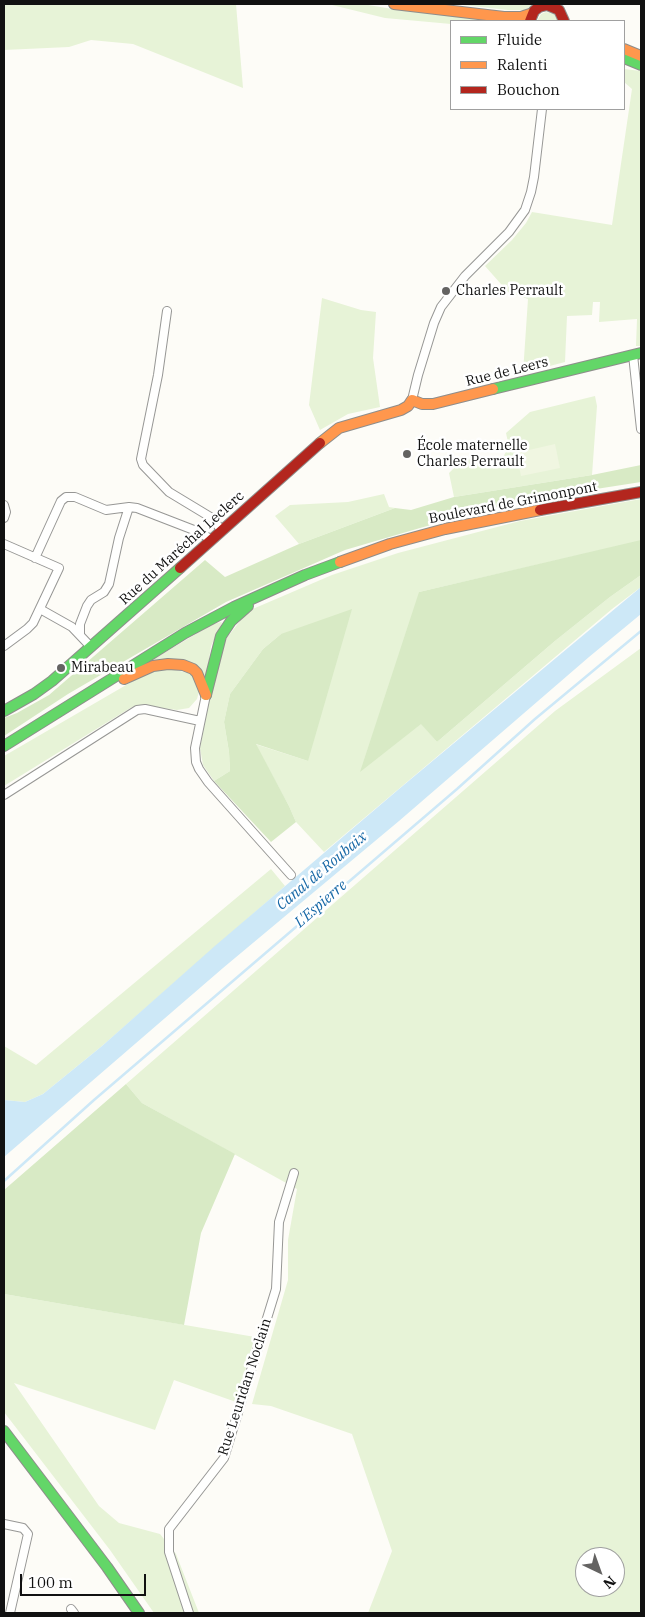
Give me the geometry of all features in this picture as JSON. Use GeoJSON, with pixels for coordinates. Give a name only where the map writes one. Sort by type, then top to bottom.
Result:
{"type":"FeatureCollection","features":[{"type":"Feature","properties":{"kind":"main road"},"geometry":{"type":"LineString","coordinates":[[394,4],[521,17],[547,5],[555,6],[561,12],[564,20]]}},
{"type":"Feature","properties":{"kind":"main road"},"geometry":{"type":"LineString","coordinates":[[491,15],[508,20]]}},
{"type":"Feature","properties":{"kind":"main road"},"geometry":{"type":"LineString","coordinates":[[625,49],[641,56]]}},
{"type":"Feature","properties":{"kind":"main road"},"geometry":{"type":"LineString","coordinates":[[625,58],[641,65]]}},
{"type":"Feature","properties":{"kind":"main road","name":"Rue de Leers"},"geometry":{"type":"LineString","coordinates":[[412,400],[422,404],[433,404],[637,354]]}},
{"type":"Feature","properties":{"kind":"main road","name":"Rue du Maréchal Leclerc"},"geometry":{"type":"LineString","coordinates":[[4,711],[43,688],[333,432],[346,425],[404,409],[412,400]]}},
{"type":"Feature","properties":{"kind":"main road","name":"Boulevard de Grimonpont"},"geometry":{"type":"LineString","coordinates":[[273,589],[390,544],[431,533],[497,518],[641,492]]}},
{"type":"Feature","properties":{"kind":"main road"},"geometry":{"type":"LineString","coordinates":[[206,695],[218,644],[226,628],[241,612],[273,589]]}},
{"type":"Feature","properties":{"kind":"main road"},"geometry":{"type":"LineString","coordinates":[[4,746],[184,633],[273,589]]}},
{"type":"Feature","properties":{"kind":"main road"},"geometry":{"type":"LineString","coordinates":[[49,717],[67,711],[100,690],[132,675],[160,665],[176,664],[193,669],[200,678],[206,695]]}},
{"type":"Feature","properties":{"kind":"main road"},"geometry":{"type":"LineString","coordinates":[[4,1431],[140,1613]]}},
{"type":"Feature","properties":{"kind":"street"},"geometry":{"type":"LineString","coordinates":[[412,400],[426,350],[441,307],[465,276],[509,232],[525,210],[534,177],[542,110]]}},
{"type":"Feature","properties":{"kind":"street"},"geometry":{"type":"LineString","coordinates":[[167,311],[158,375],[141,459],[143,465],[169,492],[212,518],[222,531]]}},
{"type":"Feature","properties":{"kind":"street"},"geometry":{"type":"LineString","coordinates":[[637,354],[641,429]]}},
{"type":"Feature","properties":{"kind":"street"},"geometry":{"type":"LineString","coordinates":[[35,558],[61,501],[66,497],[75,497],[106,510],[136,508],[199,532],[212,540]]}},
{"type":"Feature","properties":{"kind":"street"},"geometry":{"type":"LineString","coordinates":[[4,504],[6,512],[4,518]]}},
{"type":"Feature","properties":{"kind":"street"},"geometry":{"type":"LineString","coordinates":[[80,634],[80,624],[87,606],[91,600],[104,592],[109,584],[119,538],[129,507]]}},
{"type":"Feature","properties":{"kind":"street"},"geometry":{"type":"LineString","coordinates":[[4,544],[58,568],[33,623],[4,646]]}},
{"type":"Feature","properties":{"kind":"street"},"geometry":{"type":"LineString","coordinates":[[40,609],[70,625],[91,647]]}},
{"type":"Feature","properties":{"kind":"street"},"geometry":{"type":"LineString","coordinates":[[206,695],[195,754],[196,762],[202,775],[291,875]]}},
{"type":"Feature","properties":{"kind":"street"},"geometry":{"type":"LineString","coordinates":[[4,795],[136,710],[145,709],[200,721]]}},
{"type":"Feature","properties":{"kind":"street","name":"Rue Leuridan Noclain"},"geometry":{"type":"LineString","coordinates":[[189,1613],[169,1552],[169,1529],[224,1458],[276,1289],[279,1222],[294,1173]]}},
{"type":"Feature","properties":{"kind":"street"},"geometry":{"type":"LineString","coordinates":[[4,1524],[23,1528],[28,1534],[10,1613]]}},
{"type":"Feature","properties":{"kind":"green space"},"geometry":{"type":"Polygon","coordinates":[[[4,4],[236,4],[243,88],[133,44],[91,40],[69,47],[4,50],[4,4]]]}},
{"type":"Feature","properties":{"kind":"green space"},"geometry":{"type":"Polygon","coordinates":[[[328,4],[362,4],[405,11],[460,15],[487,20],[450,20],[450,24],[385,18],[328,4]]]}},
{"type":"Feature","properties":{"kind":"green space"},"geometry":{"type":"Polygon","coordinates":[[[454,4],[532,4],[524,10],[508,10],[454,4]]]}},
{"type":"Feature","properties":{"kind":"green space"},"geometry":{"type":"Polygon","coordinates":[[[546,12],[554,14],[557,20],[538,20],[541,14],[546,12]]]}},
{"type":"Feature","properties":{"kind":"green space"},"geometry":{"type":"Polygon","coordinates":[[[625,69],[641,71],[641,346],[636,346],[637,319],[599,322],[600,302],[593,302],[592,315],[567,316],[565,362],[523,373],[528,299],[508,292],[485,266],[512,240],[526,223],[532,212],[612,225],[632,89],[625,83],[625,69]]]}},
{"type":"Feature","properties":{"kind":"green space"},"geometry":{"type":"Polygon","coordinates":[[[322,298],[361,310],[376,312],[373,358],[380,407],[348,414],[320,430],[309,405],[322,298]]]}},
{"type":"Feature","properties":{"kind":"green space"},"geometry":{"type":"Polygon","coordinates":[[[595,396],[597,406],[592,475],[454,497],[449,473],[462,460],[503,457],[509,447],[506,433],[530,412],[595,396]]]}},
{"type":"Feature","properties":{"kind":"green space"},"geometry":{"type":"Polygon","coordinates":[[[555,444],[560,468],[521,476],[516,453],[555,444]]]}},
{"type":"Feature","properties":{"kind":"green space"},"geometry":{"type":"Polygon","coordinates":[[[641,465],[641,482],[519,501],[345,550],[226,602],[68,694],[4,736],[4,718],[49,695],[205,560],[225,577],[299,544],[395,508],[411,510],[454,497],[592,475],[641,465]]]}},
{"type":"Feature","properties":{"kind":"green space"},"geometry":{"type":"Polygon","coordinates":[[[384,494],[389,507],[395,508],[299,544],[275,516],[290,505],[348,502],[384,494]]]}},
{"type":"Feature","properties":{"kind":"green space"},"geometry":{"type":"Polygon","coordinates":[[[641,499],[640,541],[419,592],[421,723],[437,742],[555,641],[641,575],[641,587],[612,609],[324,852],[296,822],[255,744],[308,761],[281,634],[263,649],[230,694],[224,722],[230,771],[214,781],[203,765],[200,748],[222,644],[248,611],[332,575],[398,553],[520,521],[641,499]]]}},
{"type":"Feature","properties":{"kind":"green space"},"geometry":{"type":"Polygon","coordinates":[[[641,540],[641,575],[555,641],[437,742],[421,724],[360,772],[419,592],[641,540]]]}},
{"type":"Feature","properties":{"kind":"green space"},"geometry":{"type":"Polygon","coordinates":[[[352,609],[308,761],[256,744],[296,822],[271,842],[214,781],[230,771],[224,722],[230,694],[263,649],[281,634],[352,609]]]}},
{"type":"Feature","properties":{"kind":"green space"},"geometry":{"type":"Polygon","coordinates":[[[221,622],[211,646],[205,676],[152,660],[213,624],[221,622]]]}},
{"type":"Feature","properties":{"kind":"green space"},"geometry":{"type":"Polygon","coordinates":[[[641,648],[641,1613],[368,1613],[392,1551],[352,1434],[271,1406],[252,1404],[288,1280],[288,1240],[297,1189],[142,1103],[126,1084],[555,711],[641,648]]]}},
{"type":"Feature","properties":{"kind":"green space"},"geometry":{"type":"Polygon","coordinates":[[[172,669],[188,673],[196,679],[200,688],[197,699],[189,708],[177,710],[141,705],[132,707],[4,786],[4,756],[133,681],[155,671],[172,669]]]}},
{"type":"Feature","properties":{"kind":"green space"},"geometry":{"type":"Polygon","coordinates":[[[271,869],[285,886],[102,1046],[43,1094],[25,1102],[4,1100],[4,1046],[36,1065],[271,869]]]}},
{"type":"Feature","properties":{"kind":"green space"},"geometry":{"type":"Polygon","coordinates":[[[126,1084],[142,1103],[235,1154],[201,1233],[184,1325],[4,1294],[4,1190],[126,1084]]]}},
{"type":"Feature","properties":{"kind":"green space"},"geometry":{"type":"Polygon","coordinates":[[[4,1294],[255,1337],[236,1402],[174,1380],[155,1430],[14,1383],[99,1506],[119,1523],[160,1534],[176,1554],[199,1613],[154,1613],[110,1550],[4,1412],[4,1294]]]}},
{"type":"Feature","properties":{"kind":"water","name":"Canal de Roubaix"},"geometry":{"type":"Polygon","coordinates":[[[641,587],[641,614],[399,821],[223,968],[4,1157],[4,1100],[25,1102],[43,1094],[102,1046],[216,945],[399,789],[641,587]]]}},
{"type":"Feature","properties":{"kind":"waterway","name":"L'Espierre"},"geometry":{"type":"LineString","coordinates":[[4,1181],[94,1100],[457,789],[535,719],[641,631]]}},
{"type":"Feature","properties":{"kind":"traffic: fast"},"geometry":{"type":"LineString","coordinates":[[625,58],[641,65]]}},
{"type":"Feature","properties":{"kind":"traffic: fast"},"geometry":{"type":"LineString","coordinates":[[493,389],[641,353]]}},
{"type":"Feature","properties":{"kind":"traffic: fast"},"geometry":{"type":"LineString","coordinates":[[4,746],[185,633],[234,607],[305,575],[340,562]]}},
{"type":"Feature","properties":{"kind":"traffic: fast"},"geometry":{"type":"LineString","coordinates":[[4,711],[52,681],[180,568]]}},
{"type":"Feature","properties":{"kind":"traffic: fast"},"geometry":{"type":"LineString","coordinates":[[206,695],[221,636],[231,621],[248,606]]}},
{"type":"Feature","properties":{"kind":"traffic: fast"},"geometry":{"type":"LineString","coordinates":[[4,1431],[107,1567],[139,1613]]}},
{"type":"Feature","properties":{"kind":"traffic: slow"},"geometry":{"type":"LineString","coordinates":[[394,4],[504,17],[521,17],[533,13]]}},
{"type":"Feature","properties":{"kind":"traffic: slow"},"geometry":{"type":"LineString","coordinates":[[625,49],[641,56]]}},
{"type":"Feature","properties":{"kind":"traffic: slow"},"geometry":{"type":"LineString","coordinates":[[320,443],[339,428],[401,410],[408,406],[412,400],[422,404],[433,404],[493,389]]}},
{"type":"Feature","properties":{"kind":"traffic: slow"},"geometry":{"type":"LineString","coordinates":[[340,562],[390,544],[445,529],[540,510]]}},
{"type":"Feature","properties":{"kind":"traffic: slow"},"geometry":{"type":"LineString","coordinates":[[124,679],[153,666],[183,665],[197,673],[206,695]]}},
{"type":"Feature","properties":{"kind":"traffic: jam"},"geometry":{"type":"LineString","coordinates":[[530,20],[534,11],[539,7],[547,5],[559,10],[564,20]]}},
{"type":"Feature","properties":{"kind":"traffic: jam"},"geometry":{"type":"LineString","coordinates":[[180,568],[320,443]]}},
{"type":"Feature","properties":{"kind":"traffic: jam"},"geometry":{"type":"LineString","coordinates":[[540,510],[641,492]]}},
{"type":"Feature","properties":{"kind":"place","name":"Charles Perrault"},"geometry":{"type":"Point","coordinates":[446,291]}},
{"type":"Feature","properties":{"kind":"place","name":"École maternelle Charles Perrault"},"geometry":{"type":"Point","coordinates":[407,454]}},
{"type":"Feature","properties":{"kind":"place","name":"Mirabeau"},"geometry":{"type":"Point","coordinates":[61,668]}}]}
